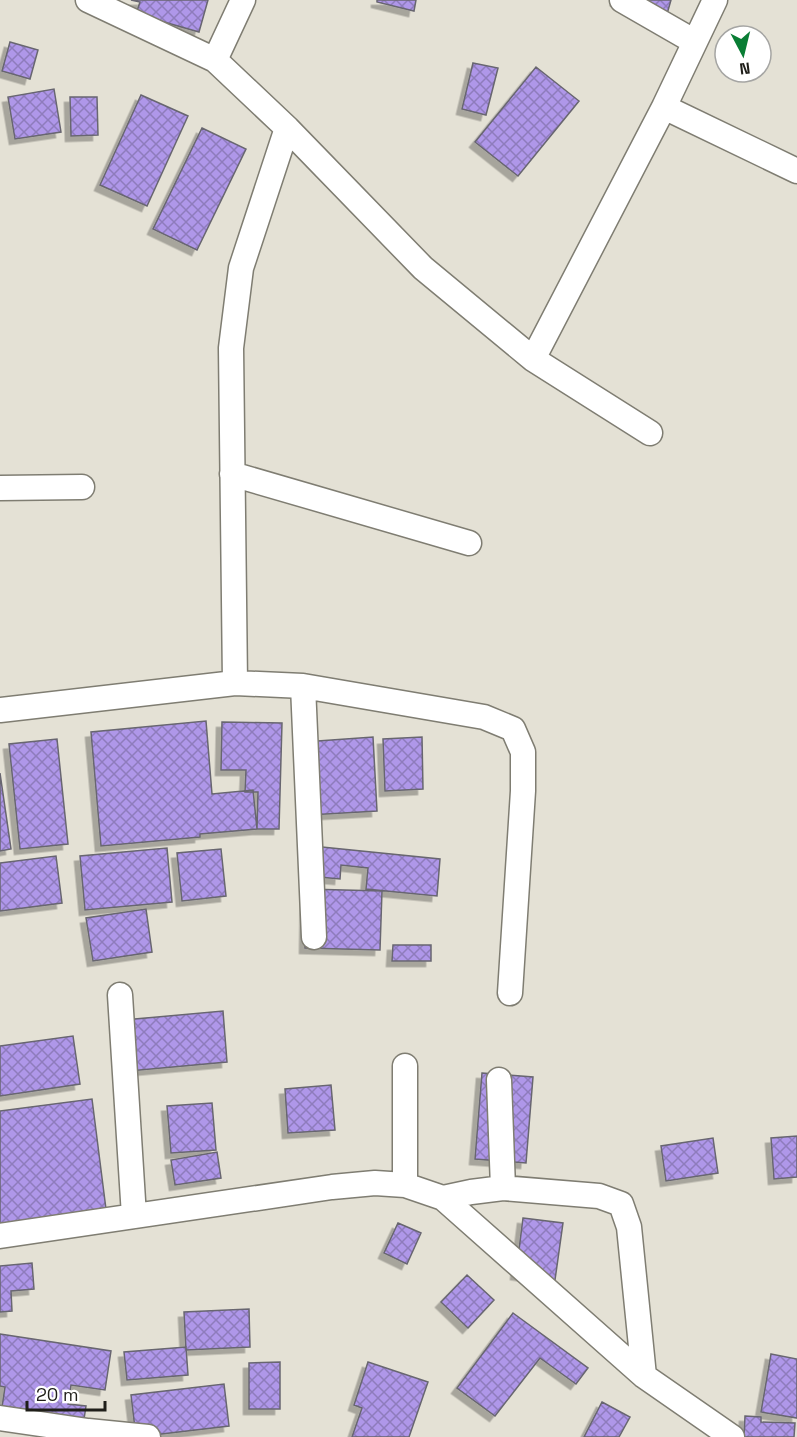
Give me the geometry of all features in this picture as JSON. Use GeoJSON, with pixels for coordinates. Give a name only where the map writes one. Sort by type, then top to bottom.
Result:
{"type":"FeatureCollection","features":[{"type":"Feature","properties":{"kind":"street"},"geometry":{"type":"LineString","coordinates":[[88,0],[215,60],[288,128],[423,268],[533,359],[650,434]]}},
{"type":"Feature","properties":{"kind":"street"},"geometry":{"type":"LineString","coordinates":[[215,60],[243,0]]}},
{"type":"Feature","properties":{"kind":"street"},"geometry":{"type":"LineString","coordinates":[[622,0],[695,42]]}},
{"type":"Feature","properties":{"kind":"street"},"geometry":{"type":"LineString","coordinates":[[533,359],[664,107],[715,0]]}},
{"type":"Feature","properties":{"kind":"street"},"geometry":{"type":"LineString","coordinates":[[664,107],[797,171]]}},
{"type":"Feature","properties":{"kind":"street"},"geometry":{"type":"LineString","coordinates":[[235,682],[231,348],[242,268],[288,128]]}},
{"type":"Feature","properties":{"kind":"street"},"geometry":{"type":"LineString","coordinates":[[232,474],[469,543]]}},
{"type":"Feature","properties":{"kind":"street"},"geometry":{"type":"LineString","coordinates":[[0,488],[82,487]]}},
{"type":"Feature","properties":{"kind":"street"},"geometry":{"type":"LineString","coordinates":[[0,710],[235,682],[303,686],[484,717],[513,729],[523,752],[523,791],[510,993]]}},
{"type":"Feature","properties":{"kind":"street"},"geometry":{"type":"LineString","coordinates":[[303,686],[314,937]]}},
{"type":"Feature","properties":{"kind":"street"},"geometry":{"type":"LineString","coordinates":[[120,995],[134,1216]]}},
{"type":"Feature","properties":{"kind":"street"},"geometry":{"type":"LineString","coordinates":[[405,1066],[405,1185]]}},
{"type":"Feature","properties":{"kind":"street"},"geometry":{"type":"LineString","coordinates":[[499,1080],[503,1188]]}},
{"type":"Feature","properties":{"kind":"street"},"geometry":{"type":"LineString","coordinates":[[0,1236],[332,1187],[375,1183],[405,1185],[443,1198],[644,1376],[732,1437]]}},
{"type":"Feature","properties":{"kind":"street"},"geometry":{"type":"LineString","coordinates":[[443,1198],[503,1188],[599,1196],[621,1204],[629,1227],[644,1376]]}},
{"type":"Feature","properties":{"kind":"street"},"geometry":{"type":"LineString","coordinates":[[0,1418],[148,1437]]}},
{"type":"Feature","properties":{"kind":"building"},"geometry":{"type":"Polygon","coordinates":[[[131,0],[208,0],[199,32],[136,14],[140,2],[131,0]]]}},
{"type":"Feature","properties":{"kind":"building"},"geometry":{"type":"Polygon","coordinates":[[[377,0],[416,0],[414,11],[377,2],[377,0]]]}},
{"type":"Feature","properties":{"kind":"building"},"geometry":{"type":"Polygon","coordinates":[[[615,0],[671,0],[667,14],[615,0]]]}},
{"type":"Feature","properties":{"kind":"building"},"geometry":{"type":"Polygon","coordinates":[[[10,42],[38,50],[30,79],[2,71],[10,42]]]}},
{"type":"Feature","properties":{"kind":"building"},"geometry":{"type":"Polygon","coordinates":[[[473,63],[498,68],[486,115],[462,109],[473,63]]]}},
{"type":"Feature","properties":{"kind":"building"},"geometry":{"type":"Polygon","coordinates":[[[536,67],[579,101],[518,176],[475,142],[536,67]]]}},
{"type":"Feature","properties":{"kind":"building"},"geometry":{"type":"Polygon","coordinates":[[[54,89],[61,132],[15,139],[8,97],[54,89]]]}},
{"type":"Feature","properties":{"kind":"building"},"geometry":{"type":"Polygon","coordinates":[[[141,95],[188,116],[147,206],[100,185],[141,95]]]}},
{"type":"Feature","properties":{"kind":"building"},"geometry":{"type":"Polygon","coordinates":[[[70,97],[97,97],[98,135],[71,136],[70,97]]]}},
{"type":"Feature","properties":{"kind":"building"},"geometry":{"type":"Polygon","coordinates":[[[202,128],[246,149],[197,250],[153,229],[202,128]]]}},
{"type":"Feature","properties":{"kind":"building"},"geometry":{"type":"Polygon","coordinates":[[[206,721],[212,794],[253,790],[257,829],[101,846],[91,732],[206,721]]]}},
{"type":"Feature","properties":{"kind":"building"},"geometry":{"type":"Polygon","coordinates":[[[222,722],[282,723],[279,829],[257,829],[258,792],[245,792],[246,770],[221,770],[222,722]]]}},
{"type":"Feature","properties":{"kind":"building"},"geometry":{"type":"Polygon","coordinates":[[[373,737],[377,811],[309,815],[304,742],[373,737]]]}},
{"type":"Feature","properties":{"kind":"building"},"geometry":{"type":"Polygon","coordinates":[[[422,737],[423,789],[385,791],[383,739],[422,737]]]}},
{"type":"Feature","properties":{"kind":"building"},"geometry":{"type":"Polygon","coordinates":[[[57,739],[68,844],[20,849],[9,744],[57,739]]]}},
{"type":"Feature","properties":{"kind":"building"},"geometry":{"type":"Polygon","coordinates":[[[0,773],[11,849],[0,851],[0,773]]]}},
{"type":"Feature","properties":{"kind":"building"},"geometry":{"type":"Polygon","coordinates":[[[312,846],[440,859],[437,896],[366,889],[368,868],[341,865],[340,879],[309,876],[312,846]]]}},
{"type":"Feature","properties":{"kind":"building"},"geometry":{"type":"Polygon","coordinates":[[[167,848],[172,902],[85,910],[80,856],[167,848]]]}},
{"type":"Feature","properties":{"kind":"building"},"geometry":{"type":"Polygon","coordinates":[[[221,849],[226,896],[182,901],[177,853],[221,849]]]}},
{"type":"Feature","properties":{"kind":"building"},"geometry":{"type":"Polygon","coordinates":[[[56,856],[62,903],[0,911],[0,863],[56,856]]]}},
{"type":"Feature","properties":{"kind":"building"},"geometry":{"type":"Polygon","coordinates":[[[306,889],[382,891],[380,950],[305,948],[306,889]]]}},
{"type":"Feature","properties":{"kind":"building"},"geometry":{"type":"Polygon","coordinates":[[[146,909],[152,952],[93,961],[86,918],[146,909]]]}},
{"type":"Feature","properties":{"kind":"building"},"geometry":{"type":"Polygon","coordinates":[[[393,945],[431,945],[431,961],[392,961],[393,945]]]}},
{"type":"Feature","properties":{"kind":"building"},"geometry":{"type":"Polygon","coordinates":[[[223,1011],[227,1062],[129,1071],[124,1020],[223,1011]]]}},
{"type":"Feature","properties":{"kind":"building"},"geometry":{"type":"Polygon","coordinates":[[[73,1036],[80,1084],[0,1096],[0,1046],[73,1036]]]}},
{"type":"Feature","properties":{"kind":"building"},"geometry":{"type":"Polygon","coordinates":[[[482,1073],[533,1077],[526,1163],[475,1159],[482,1073]]]}},
{"type":"Feature","properties":{"kind":"building"},"geometry":{"type":"Polygon","coordinates":[[[331,1085],[335,1130],[288,1133],[285,1089],[331,1085]]]}},
{"type":"Feature","properties":{"kind":"building"},"geometry":{"type":"Polygon","coordinates":[[[92,1099],[107,1217],[0,1231],[0,1111],[92,1099]]]}},
{"type":"Feature","properties":{"kind":"building"},"geometry":{"type":"Polygon","coordinates":[[[212,1103],[216,1150],[171,1153],[167,1106],[212,1103]]]}},
{"type":"Feature","properties":{"kind":"building"},"geometry":{"type":"Polygon","coordinates":[[[797,1136],[797,1177],[774,1179],[771,1138],[797,1136]]]}},
{"type":"Feature","properties":{"kind":"building"},"geometry":{"type":"Polygon","coordinates":[[[713,1138],[718,1173],[666,1181],[661,1146],[713,1138]]]}},
{"type":"Feature","properties":{"kind":"building"},"geometry":{"type":"Polygon","coordinates":[[[217,1152],[221,1178],[175,1185],[171,1160],[217,1152]]]}},
{"type":"Feature","properties":{"kind":"building"},"geometry":{"type":"Polygon","coordinates":[[[523,1218],[563,1223],[555,1280],[516,1274],[523,1218]]]}},
{"type":"Feature","properties":{"kind":"building"},"geometry":{"type":"Polygon","coordinates":[[[398,1223],[421,1233],[407,1264],[384,1253],[398,1223]]]}},
{"type":"Feature","properties":{"kind":"building"},"geometry":{"type":"Polygon","coordinates":[[[32,1263],[34,1289],[11,1291],[12,1311],[0,1312],[0,1266],[32,1263]]]}},
{"type":"Feature","properties":{"kind":"building"},"geometry":{"type":"Polygon","coordinates":[[[467,1275],[494,1300],[468,1328],[441,1302],[467,1275]]]}},
{"type":"Feature","properties":{"kind":"building"},"geometry":{"type":"Polygon","coordinates":[[[249,1309],[250,1347],[186,1350],[184,1312],[249,1309]]]}},
{"type":"Feature","properties":{"kind":"building"},"geometry":{"type":"Polygon","coordinates":[[[513,1313],[588,1368],[576,1384],[540,1358],[495,1416],[457,1388],[513,1313]]]}},
{"type":"Feature","properties":{"kind":"building"},"geometry":{"type":"Polygon","coordinates":[[[0,1334],[111,1351],[105,1390],[71,1385],[68,1404],[86,1406],[83,1426],[1,1414],[5,1387],[0,1386],[0,1334]]]}},
{"type":"Feature","properties":{"kind":"building"},"geometry":{"type":"Polygon","coordinates":[[[186,1347],[188,1375],[127,1380],[124,1352],[186,1347]]]}},
{"type":"Feature","properties":{"kind":"building"},"geometry":{"type":"Polygon","coordinates":[[[771,1354],[797,1359],[797,1418],[761,1412],[771,1354]]]}},
{"type":"Feature","properties":{"kind":"building"},"geometry":{"type":"Polygon","coordinates":[[[280,1362],[280,1409],[249,1409],[249,1363],[280,1362]]]}},
{"type":"Feature","properties":{"kind":"building"},"geometry":{"type":"Polygon","coordinates":[[[368,1362],[428,1382],[409,1437],[352,1437],[362,1408],[354,1405],[368,1362]]]}},
{"type":"Feature","properties":{"kind":"building"},"geometry":{"type":"Polygon","coordinates":[[[224,1384],[229,1426],[136,1437],[131,1395],[224,1384]]]}},
{"type":"Feature","properties":{"kind":"building"},"geometry":{"type":"Polygon","coordinates":[[[602,1402],[630,1417],[619,1437],[584,1437],[602,1402]]]}},
{"type":"Feature","properties":{"kind":"building"},"geometry":{"type":"Polygon","coordinates":[[[745,1416],[761,1417],[761,1422],[795,1423],[794,1437],[744,1437],[745,1416]]]}}]}
